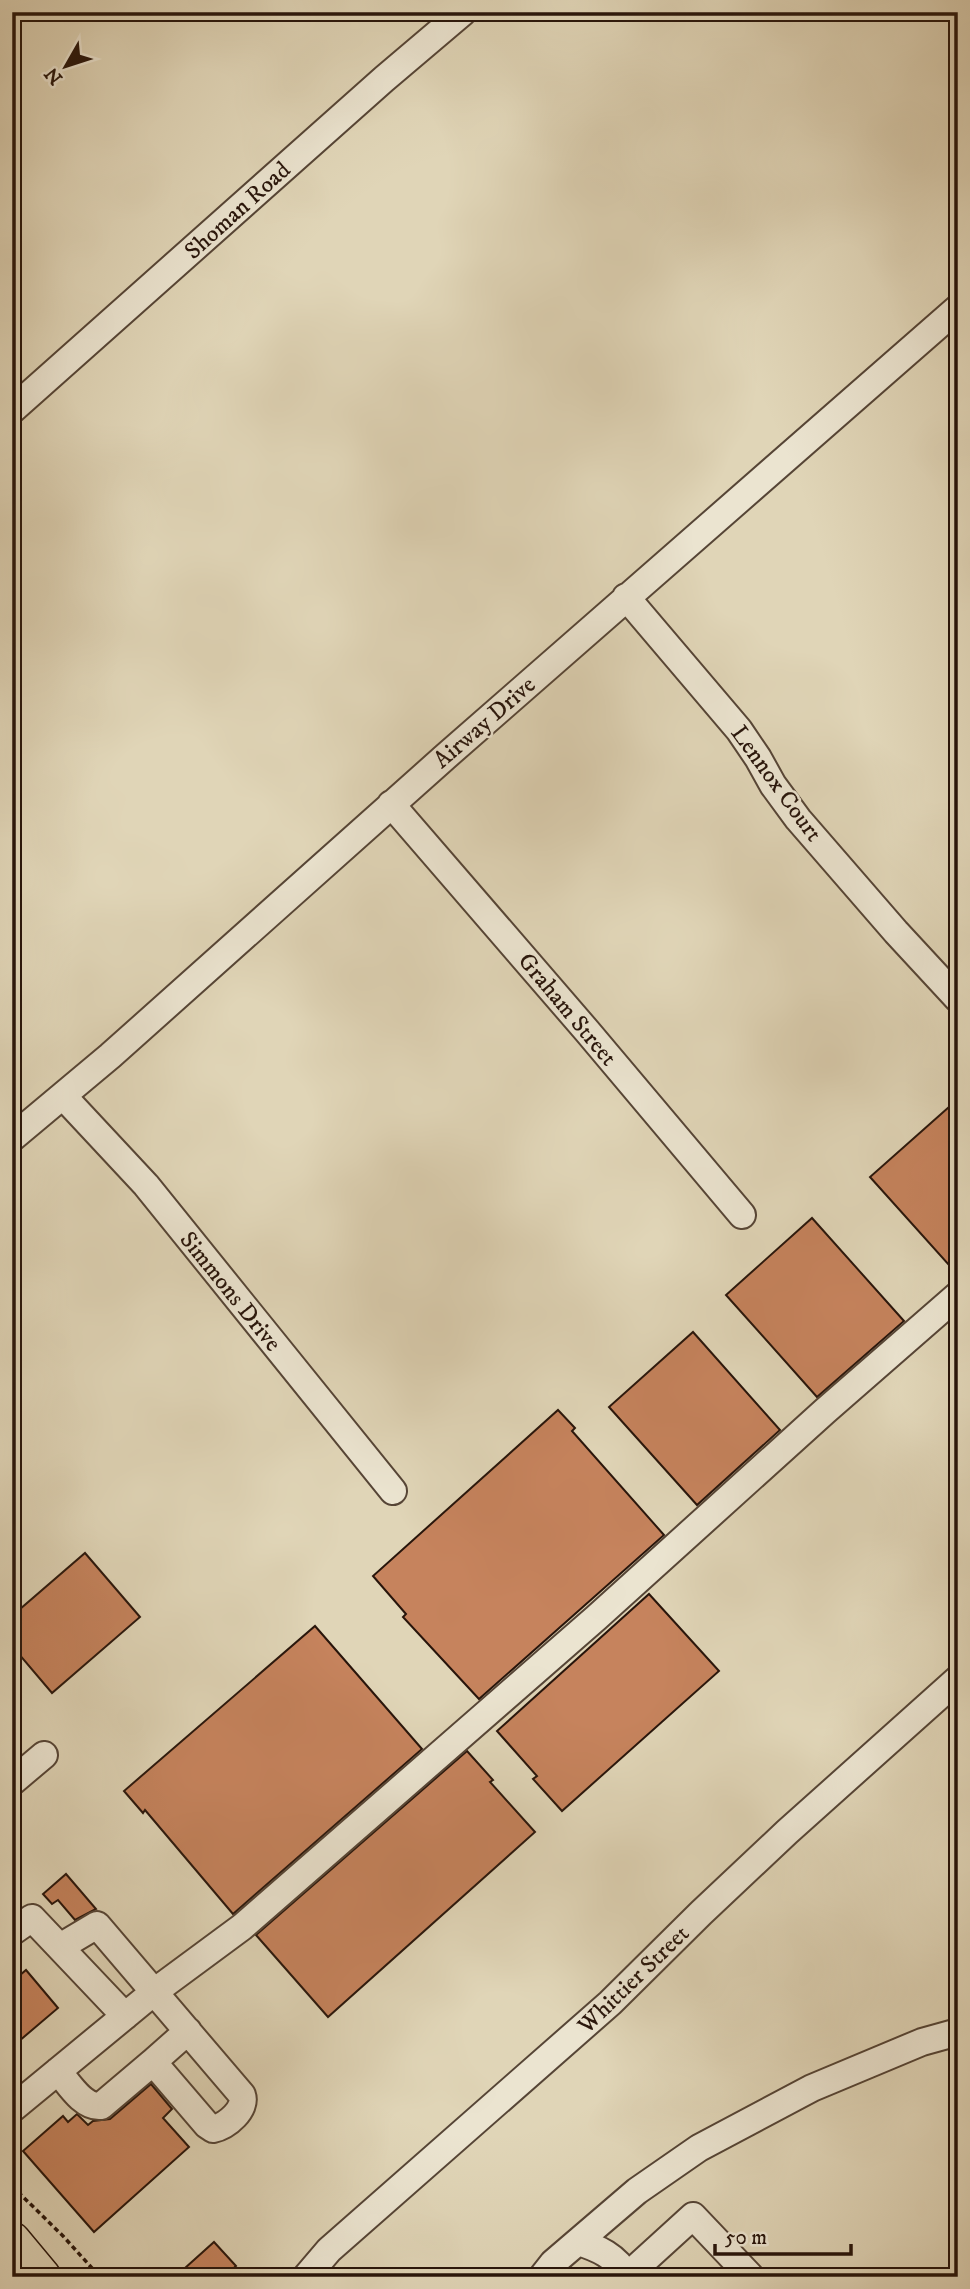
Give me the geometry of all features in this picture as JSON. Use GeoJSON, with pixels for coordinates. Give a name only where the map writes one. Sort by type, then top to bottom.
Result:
{"type":"FeatureCollection","features":[{"type":"Feature","properties":{"kind":"highway"},"geometry":{"type":"LineString","coordinates":[[12,2241],[42,2277]]}},
{"type":"Feature","properties":{"kind":"street","name":"Shoman Road"},"geometry":{"type":"LineString","coordinates":[[14,405],[463,12]]}},
{"type":"Feature","properties":{"kind":"street","name":"Airway Drive"},"geometry":{"type":"LineString","coordinates":[[12,1138],[168,1005],[391,804],[958,308]]}},
{"type":"Feature","properties":{"kind":"street","name":"Lennox Court"},"geometry":{"type":"LineString","coordinates":[[626,597],[739,730],[798,819],[958,999]]}},
{"type":"Feature","properties":{"kind":"street","name":"Graham Street"},"geometry":{"type":"LineString","coordinates":[[391,804],[742,1215]]}},
{"type":"Feature","properties":{"kind":"street","name":"Simmons Drive"},"geometry":{"type":"LineString","coordinates":[[63,1096],[146,1185],[393,1491]]}},
{"type":"Feature","properties":{"kind":"street"},"geometry":{"type":"LineString","coordinates":[[12,2109],[154,1992],[242,1927],[596,1618],[825,1411],[958,1296]]}},
{"type":"Feature","properties":{"kind":"street","name":"Whittier Street"},"geometry":{"type":"LineString","coordinates":[[306,2277],[329,2250],[610,2003],[768,1850],[958,1679]]}},
{"type":"Feature","properties":{"kind":"street"},"geometry":{"type":"LineString","coordinates":[[12,1782],[44,1755]]}},
{"type":"Feature","properties":{"kind":"street"},"geometry":{"type":"LineString","coordinates":[[12,1933],[32,1918],[125,2016]]}},
{"type":"Feature","properties":{"kind":"street"},"geometry":{"type":"LineString","coordinates":[[60,1947],[97,1925],[242,2095],[242,2108],[221,2127],[214,2129],[153,2062]]}},
{"type":"Feature","properties":{"kind":"street"},"geometry":{"type":"LineString","coordinates":[[58,2071],[86,2103],[93,2107],[101,2106],[188,2031]]}},
{"type":"Feature","properties":{"kind":"street"},"geometry":{"type":"LineString","coordinates":[[542,2277],[637,2191],[699,2148],[812,2088],[922,2042],[958,2032]]}},
{"type":"Feature","properties":{"kind":"street"},"geometry":{"type":"LineString","coordinates":[[578,2242],[598,2248],[621,2264],[626,2276],[693,2216],[751,2277]]}},
{"type":"Feature","properties":{"kind":"path"},"geometry":{"type":"LineString","coordinates":[[12,2186],[100,2277]]}},
{"type":"Feature","properties":{"kind":"building"},"geometry":{"type":"Polygon","coordinates":[[[958,1099],[958,1275],[870,1177],[958,1099]]]}},
{"type":"Feature","properties":{"kind":"building"},"geometry":{"type":"Polygon","coordinates":[[[812,1218],[904,1321],[817,1397],[726,1295],[812,1218]]]}},
{"type":"Feature","properties":{"kind":"building"},"geometry":{"type":"Polygon","coordinates":[[[693,1332],[780,1430],[697,1505],[609,1407],[693,1332]]]}},
{"type":"Feature","properties":{"kind":"building"},"geometry":{"type":"Polygon","coordinates":[[[558,1410],[575,1428],[572,1431],[664,1535],[479,1699],[403,1617],[406,1614],[373,1576],[558,1410]]]}},
{"type":"Feature","properties":{"kind":"building"},"geometry":{"type":"Polygon","coordinates":[[[85,1553],[140,1617],[52,1693],[12,1646],[12,1616],[85,1553]]]}},
{"type":"Feature","properties":{"kind":"building"},"geometry":{"type":"Polygon","coordinates":[[[649,1594],[719,1671],[562,1811],[533,1779],[537,1776],[497,1731],[649,1594]]]}},
{"type":"Feature","properties":{"kind":"building"},"geometry":{"type":"Polygon","coordinates":[[[315,1626],[422,1749],[233,1914],[145,1810],[143,1813],[124,1791],[315,1626]]]}},
{"type":"Feature","properties":{"kind":"building"},"geometry":{"type":"Polygon","coordinates":[[[467,1751],[493,1780],[490,1782],[535,1832],[328,2017],[256,1935],[467,1751]]]}},
{"type":"Feature","properties":{"kind":"building"},"geometry":{"type":"Polygon","coordinates":[[[66,1874],[96,1909],[75,1920],[58,1900],[52,1904],[43,1894],[66,1874]]]}},
{"type":"Feature","properties":{"kind":"building"},"geometry":{"type":"Polygon","coordinates":[[[26,1970],[58,2008],[12,2047],[12,1982],[26,1970]]]}},
{"type":"Feature","properties":{"kind":"building"},"geometry":{"type":"Polygon","coordinates":[[[151,2084],[172,2109],[163,2118],[189,2147],[94,2232],[23,2151],[63,2116],[68,2122],[77,2114],[88,2125],[93,2121],[110,2119],[151,2084]]]}},
{"type":"Feature","properties":{"kind":"building"},"geometry":{"type":"Polygon","coordinates":[[[214,2242],[236,2266],[224,2277],[175,2277],[214,2242]]]}}]}
